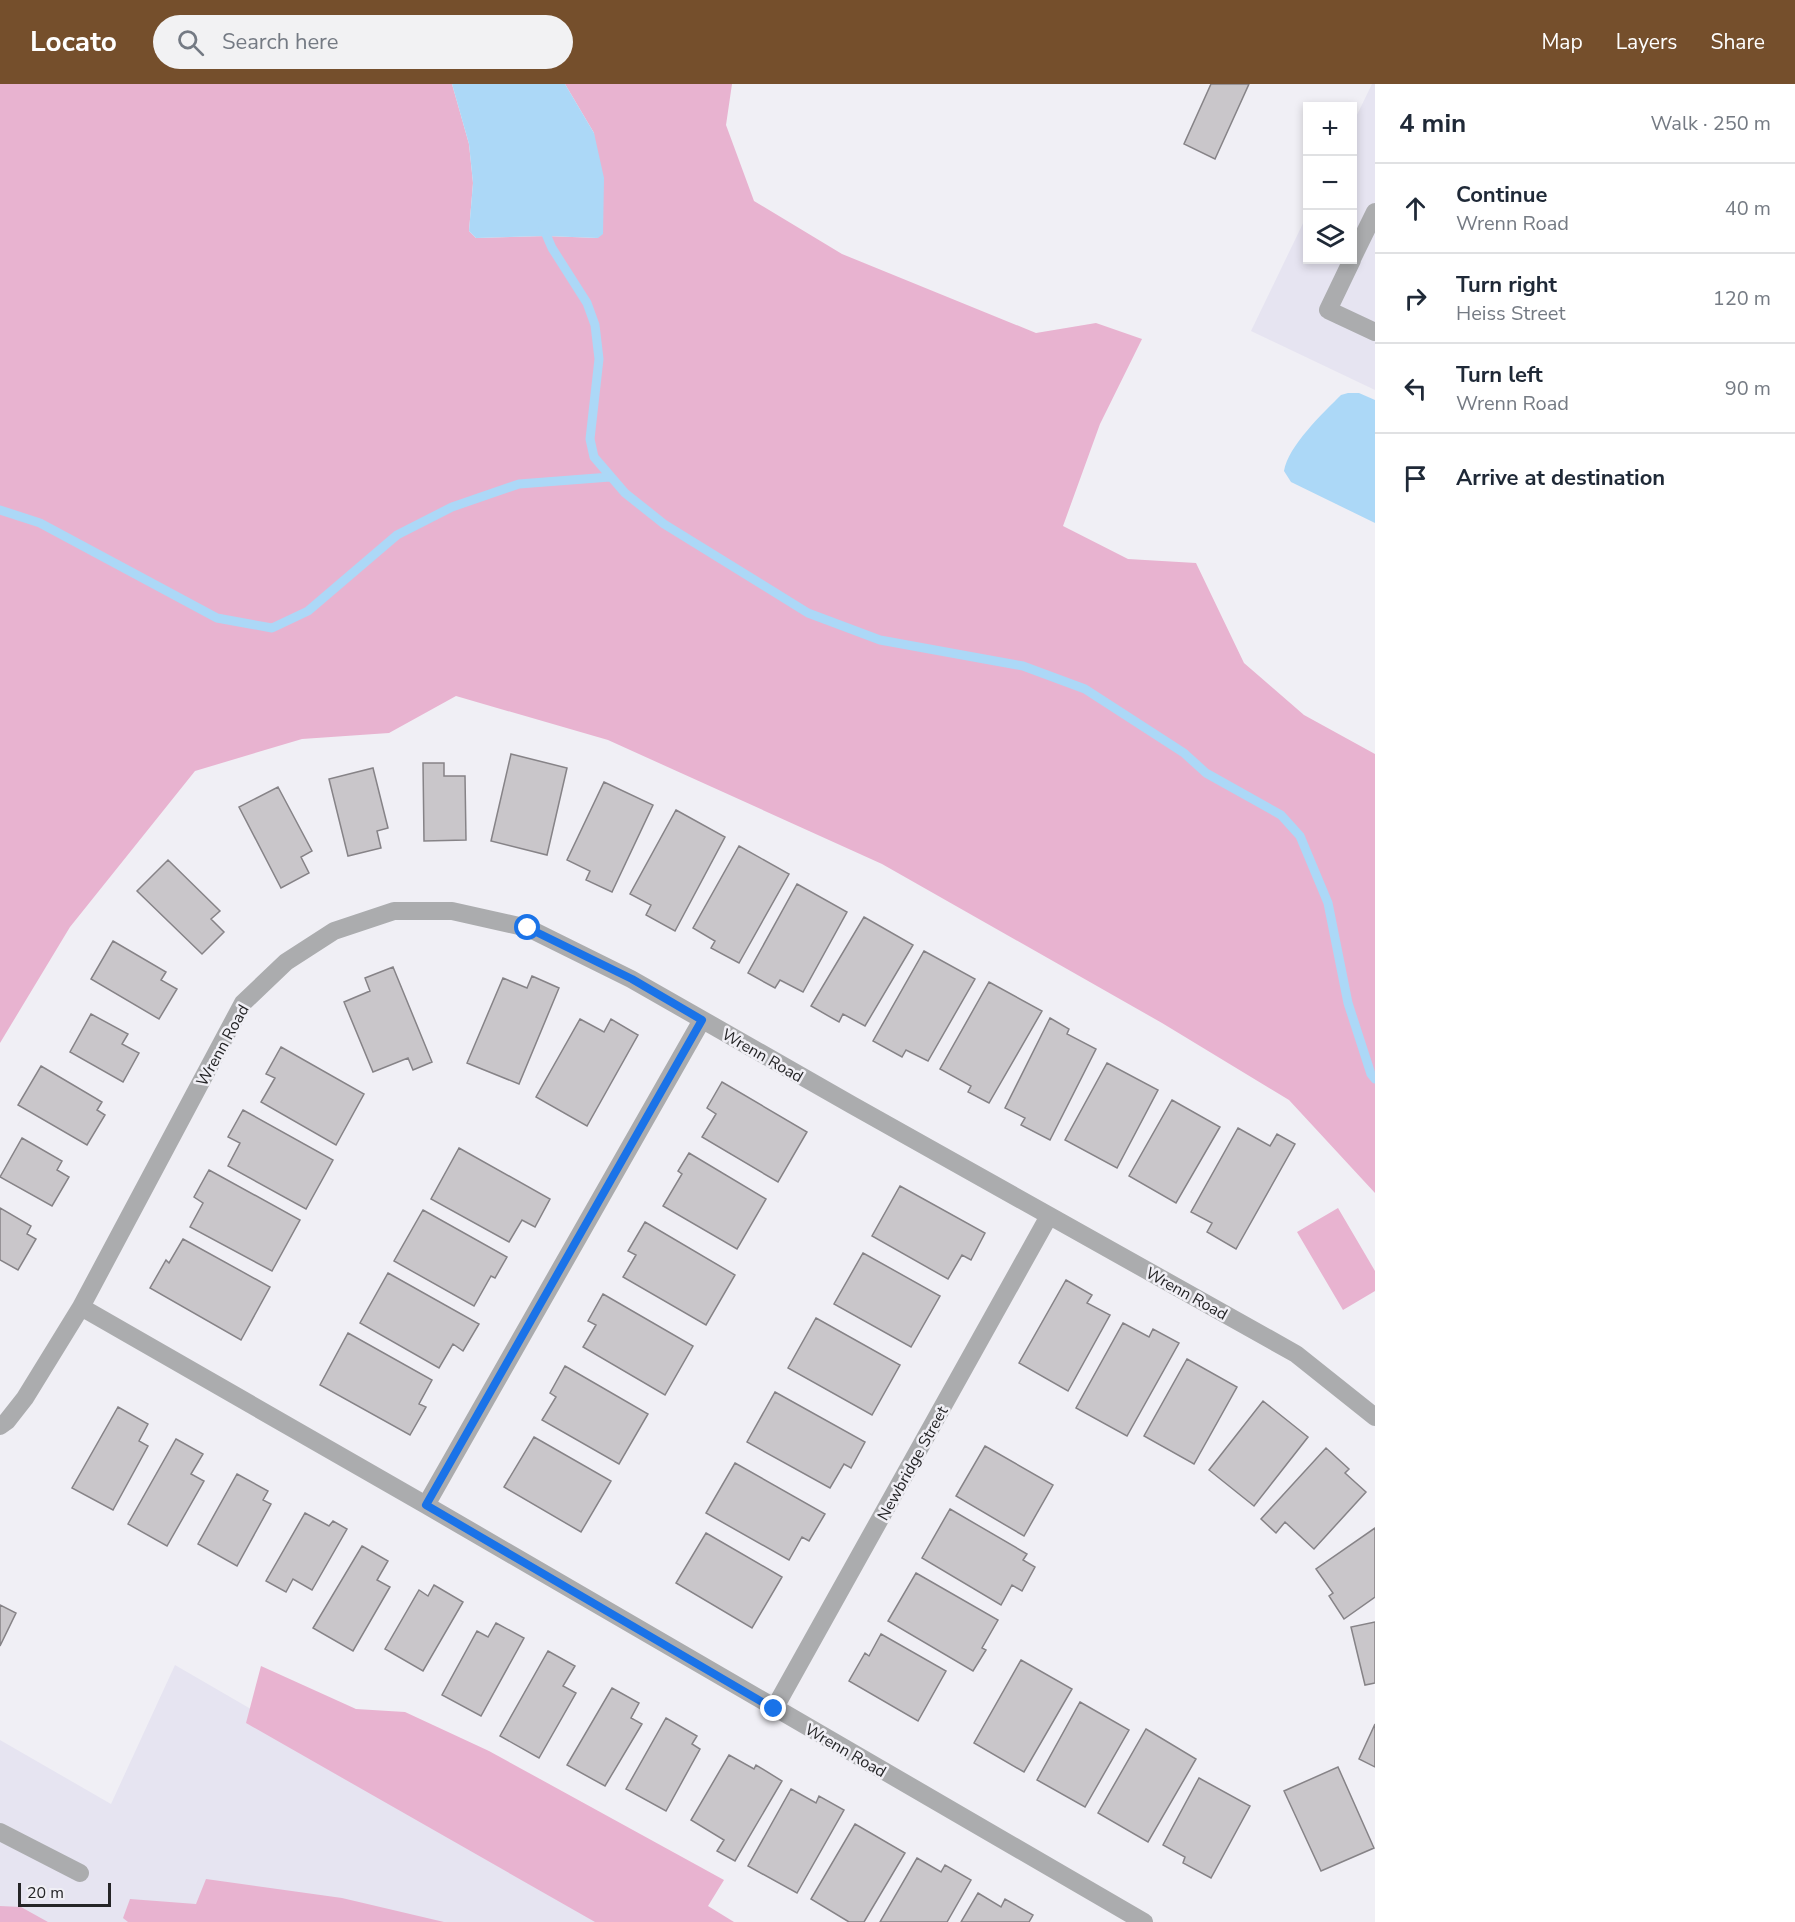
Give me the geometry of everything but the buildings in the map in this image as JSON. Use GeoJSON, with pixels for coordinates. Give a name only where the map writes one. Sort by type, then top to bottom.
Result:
{"type":"FeatureCollection","features":[{"type":"Feature","properties":{"kind":"street"},"geometry":{"type":"LineString","coordinates":[[1357,249],[1375,212]]}},
{"type":"Feature","properties":{"kind":"street"},"geometry":{"type":"LineString","coordinates":[[1350,264],[1328,310],[1375,332]]}},
{"type":"Feature","properties":{"kind":"street","name":"Wrenn Road"},"geometry":{"type":"LineString","coordinates":[[0,1426],[25,1398],[81,1307],[243,1003],[286,962],[334,931],[394,911],[452,910],[528,928],[632,979],[1049,1216],[1296,1353],[1375,1417]]}},
{"type":"Feature","properties":{"kind":"street"},"geometry":{"type":"LineString","coordinates":[[426,1505],[702,1020]]}},
{"type":"Feature","properties":{"kind":"street","name":"Newbridge Street"},"geometry":{"type":"LineString","coordinates":[[774,1709],[1049,1216]]}},
{"type":"Feature","properties":{"kind":"street","name":"Wrenn Road"},"geometry":{"type":"LineString","coordinates":[[81,1307],[1144,1922]]}},
{"type":"Feature","properties":{"kind":"street"},"geometry":{"type":"LineString","coordinates":[[0,1832],[80,1873]]}},
{"type":"Feature","properties":{"kind":"shaded area"},"geometry":{"type":"Polygon","coordinates":[[[0,84],[452,84],[469,144],[473,183],[469,231],[476,238],[546,236],[598,238],[594,133],[565,84],[732,84],[726,125],[754,201],[842,254],[1036,333],[1096,323],[1142,339],[1100,424],[1063,526],[1128,559],[1196,563],[1244,663],[1304,715],[1375,754],[1375,1193],[1289,1100],[1162,1023],[882,864],[608,740],[456,696],[389,733],[302,739],[195,771],[70,927],[0,1043],[0,84]]]}},
{"type":"Feature","properties":{"kind":"shaded area"},"geometry":{"type":"Polygon","coordinates":[[[1372,84],[1375,84],[1375,390],[1251,331],[1303,223],[1303,264],[1357,264],[1357,115],[1372,84]]]}},
{"type":"Feature","properties":{"kind":"shaded area"},"geometry":{"type":"Polygon","coordinates":[[[1338,1208],[1375,1271],[1375,1291],[1343,1310],[1297,1232],[1338,1208]]]}},
{"type":"Feature","properties":{"kind":"shaded area"},"geometry":{"type":"Polygon","coordinates":[[[175,1665],[617,1922],[15,1922],[0,1913],[0,1740],[111,1804],[175,1665]]]}},
{"type":"Feature","properties":{"kind":"shaded area"},"geometry":{"type":"Polygon","coordinates":[[[261,1666],[356,1709],[405,1712],[489,1751],[724,1880],[708,1906],[734,1922],[595,1922],[246,1723],[261,1666]]]}},
{"type":"Feature","properties":{"kind":"shaded area"},"geometry":{"type":"Polygon","coordinates":[[[206,1879],[342,1898],[444,1922],[128,1922],[123,1918],[130,1899],[196,1904],[206,1879]]]}},
{"type":"Feature","properties":{"kind":"shaded area"},"geometry":{"type":"Polygon","coordinates":[[[0,1906],[21,1907],[48,1922],[0,1922],[0,1906]]]}},
{"type":"Feature","properties":{"kind":"water"},"geometry":{"type":"Polygon","coordinates":[[[452,84],[565,84],[594,133],[604,178],[603,234],[598,238],[546,236],[476,238],[469,231],[473,183],[469,144],[452,84]]]}},
{"type":"Feature","properties":{"kind":"water"},"geometry":{"type":"Polygon","coordinates":[[[1359,393],[1375,400],[1375,523],[1291,482],[1284,471],[1292,451],[1307,430],[1341,395],[1359,393]]]}},
{"type":"Feature","properties":{"kind":"waterway"},"geometry":{"type":"LineString","coordinates":[[542,225],[552,248],[587,303],[595,325],[599,359],[590,439],[594,457],[625,493],[664,524],[808,613],[880,640],[1023,666],[1085,689],[1184,753],[1206,773],[1281,815],[1300,836],[1328,903],[1348,1003],[1371,1074],[1375,1079]]}},
{"type":"Feature","properties":{"kind":"waterway"},"geometry":{"type":"LineString","coordinates":[[0,510],[40,523],[217,618],[272,628],[308,611],[397,535],[452,507],[519,484],[610,477]]}},
{"type":"Feature","properties":{"kind":"route"},"geometry":{"type":"LineString","coordinates":[[528,928],[632,979],[702,1020],[426,1505],[774,1709]]}}]}
